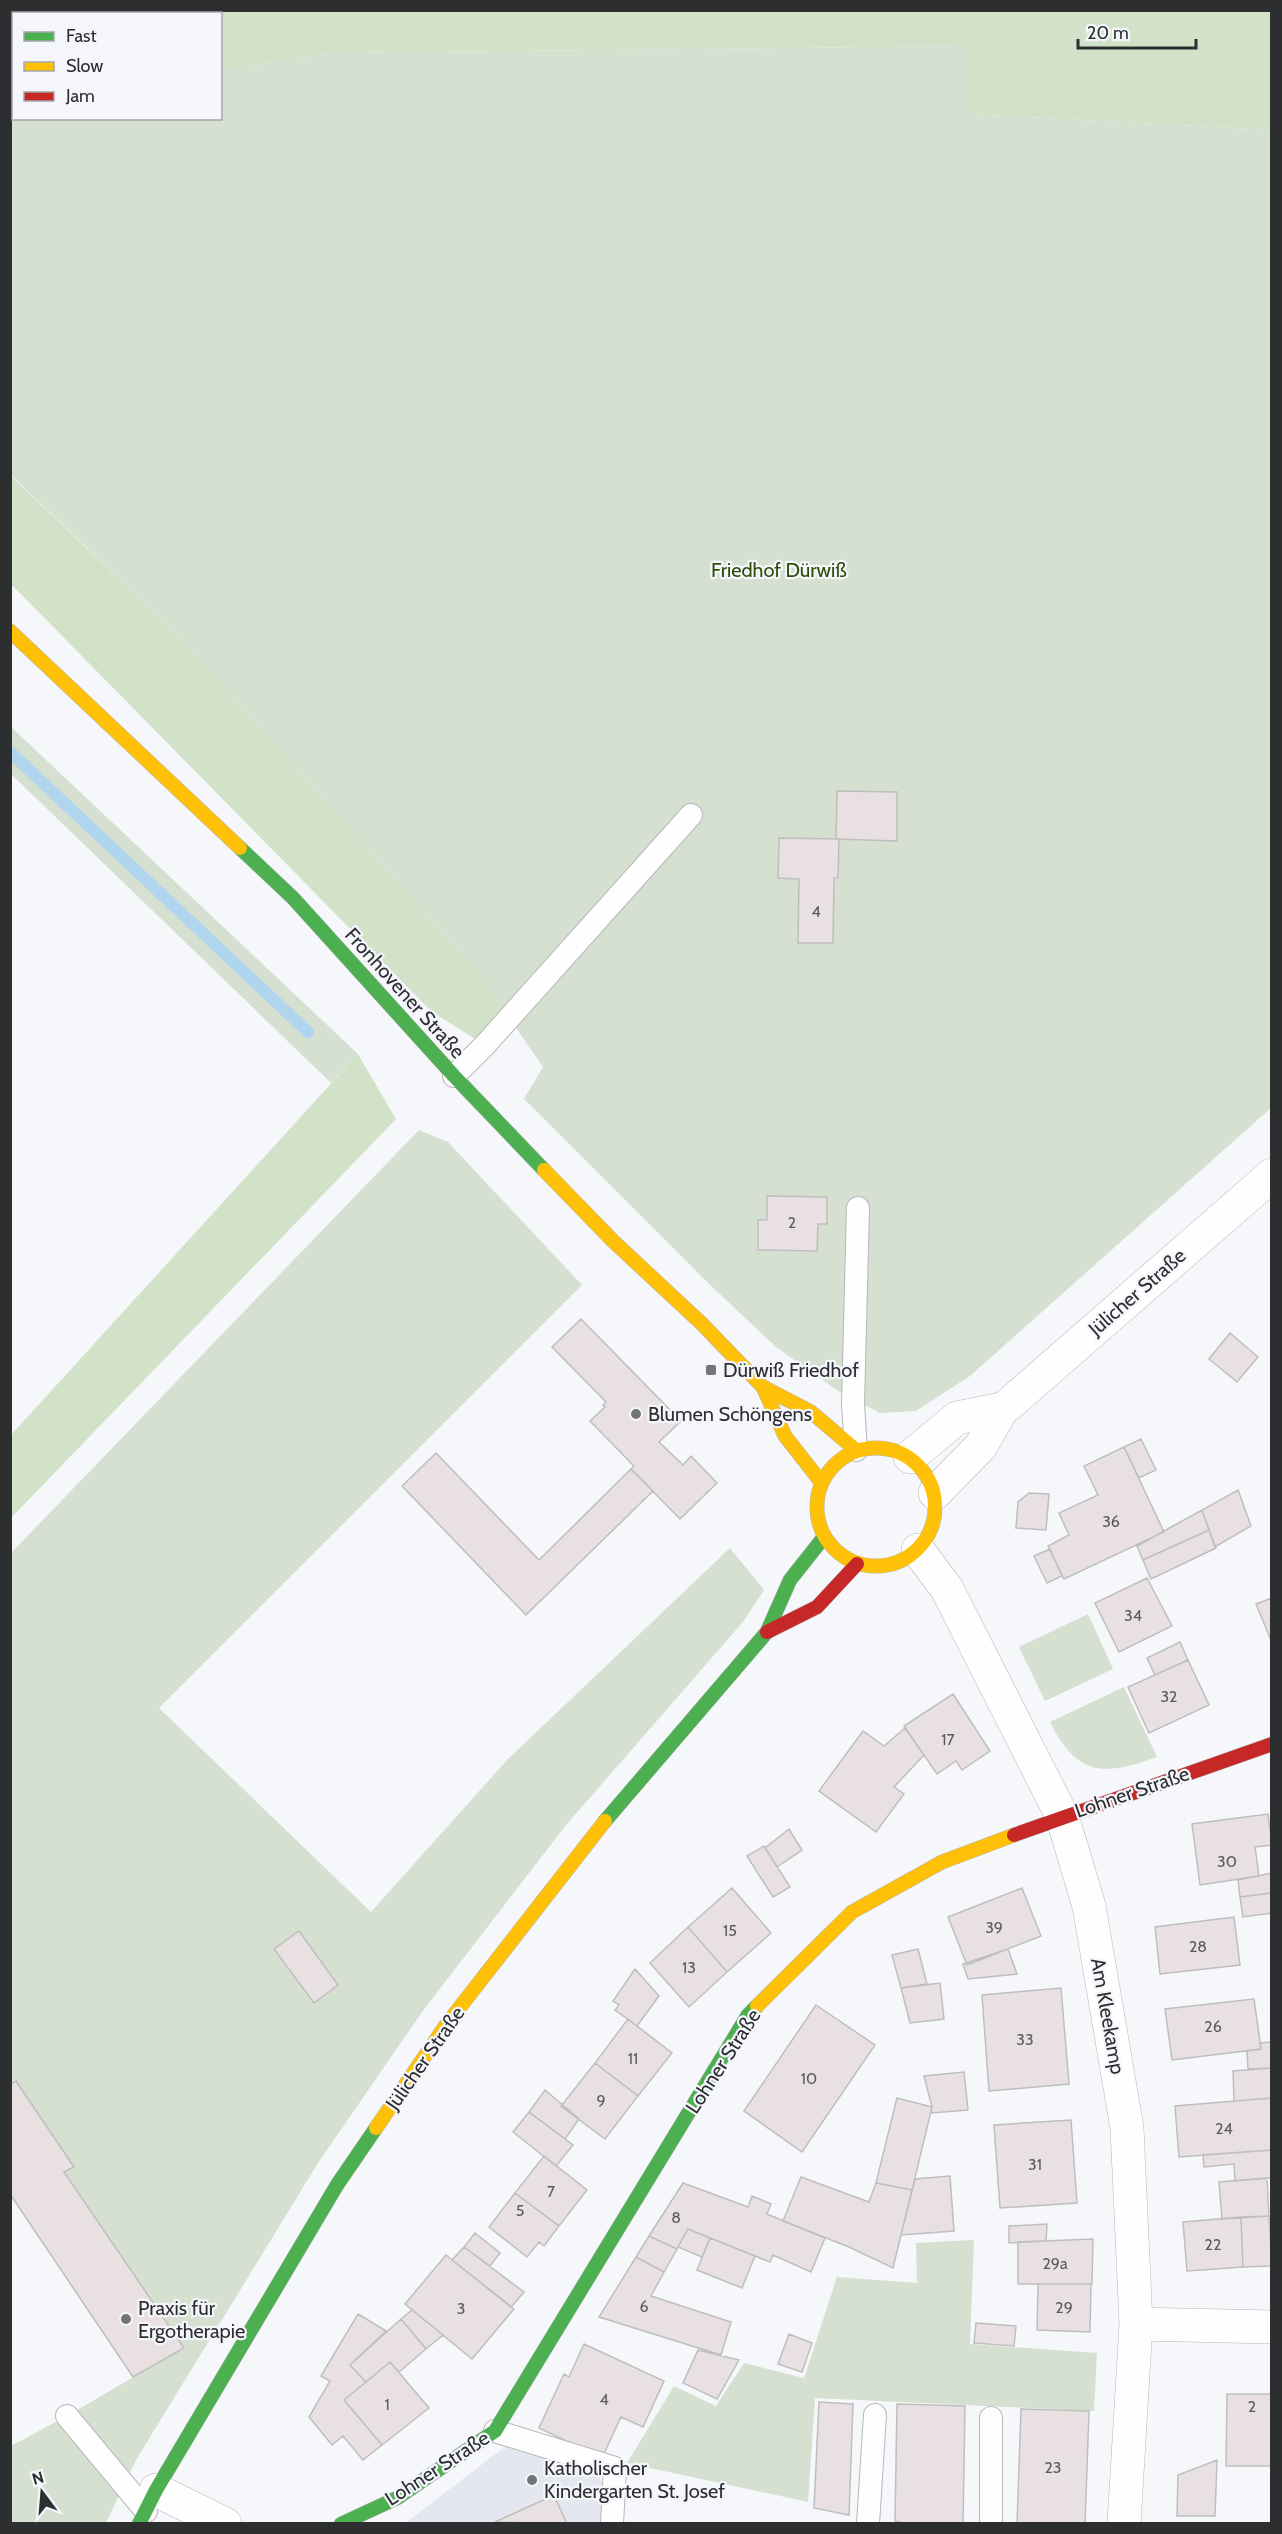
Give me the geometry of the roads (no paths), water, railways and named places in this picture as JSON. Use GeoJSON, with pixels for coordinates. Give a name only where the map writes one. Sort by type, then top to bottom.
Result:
{"type":"FeatureCollection","features":[{"type":"Feature","properties":{"kind":"street","name":"Fronhovener Straße"},"geometry":{"type":"LineString","coordinates":[[10,631],[293,898],[454,1076],[613,1241],[701,1323],[763,1387],[811,1412],[856,1450]]}},
{"type":"Feature","properties":{"kind":"street","name":"Jülicher Straße"},"geometry":{"type":"LineString","coordinates":[[935,1493],[981,1446],[1002,1408],[1272,1175]]}},
{"type":"Feature","properties":{"kind":"street","name":"Fronhovener Straße"},"geometry":{"type":"LineString","coordinates":[[763,1387],[785,1436],[822,1482]]}},
{"type":"Feature","properties":{"kind":"street","name":"Jülicher Straße"},"geometry":{"type":"LineString","coordinates":[[910,1457],[957,1418],[1002,1408]]}},
{"type":"Feature","properties":{"kind":"street"},"geometry":{"type":"LineString","coordinates":[[884,1447],[910,1457],[926,1473],[935,1493],[936,1514],[931,1533],[918,1550],[900,1562],[879,1567],[857,1564],[838,1553],[824,1537],[816,1509],[822,1482],[835,1462],[856,1450],[884,1447]]}},
{"type":"Feature","properties":{"kind":"street","name":"Jülicher Straße"},"geometry":{"type":"LineString","coordinates":[[147,2508],[337,2185],[446,2025],[590,1839],[767,1632],[790,1580],[824,1537]]}},
{"type":"Feature","properties":{"kind":"street","name":"Am Kleekamp"},"geometry":{"type":"LineString","coordinates":[[918,1550],[947,1589],[1062,1816],[1089,1906],[1127,2127],[1136,2324],[1124,2523]]}},
{"type":"Feature","properties":{"kind":"street","name":"Jülicher Straße"},"geometry":{"type":"LineString","coordinates":[[767,1632],[817,1607],[857,1564]]}},
{"type":"Feature","properties":{"kind":"street","name":"Lohner Straße"},"geometry":{"type":"LineString","coordinates":[[341,2523],[397,2498],[495,2432],[748,2015],[852,1912],[942,1862],[1062,1816],[1272,1744]]}},
{"type":"Feature","properties":{"kind":"street"},"geometry":{"type":"LineString","coordinates":[[1136,2324],[1272,2326]]}},
{"type":"Feature","properties":{"kind":"street"},"geometry":{"type":"LineString","coordinates":[[147,2508],[225,2523]]}},
{"type":"Feature","properties":{"kind":"lane"},"geometry":{"type":"LineString","coordinates":[[454,1076],[485,1045],[691,815]]}},
{"type":"Feature","properties":{"kind":"lane"},"geometry":{"type":"LineString","coordinates":[[856,1450],[854,1404],[858,1208]]}},
{"type":"Feature","properties":{"kind":"lane"},"geometry":{"type":"LineString","coordinates":[[868,2523],[875,2415]]}},
{"type":"Feature","properties":{"kind":"lane"},"geometry":{"type":"LineString","coordinates":[[68,2416],[147,2508]]}},
{"type":"Feature","properties":{"kind":"lane"},"geometry":{"type":"LineString","coordinates":[[991,2418],[991,2523]]}},
{"type":"Feature","properties":{"kind":"lane"},"geometry":{"type":"LineString","coordinates":[[495,2432],[615,2468],[612,2523]]}},
{"type":"Feature","properties":{"kind":"waterway"},"geometry":{"type":"LineString","coordinates":[[10,752],[308,1032]]}},
{"type":"Feature","properties":{"kind":"place","name":"Dürwiß Friedhof"},"geometry":{"type":"Point","coordinates":[711,1370]}},
{"type":"Feature","properties":{"kind":"place","name":"Blumen Schöngens"},"geometry":{"type":"Point","coordinates":[636,1414]}},
{"type":"Feature","properties":{"kind":"place","name":"Praxis für Ergotherapie"},"geometry":{"type":"Point","coordinates":[126,2319]}},
{"type":"Feature","properties":{"kind":"place","name":"Katholischer Kindergarten St. Josef"},"geometry":{"type":"Point","coordinates":[532,2480]}},
{"type":"Feature","properties":{"kind":"park label","name":"Friedhof Dürwiß"},"geometry":{"type":"Point","coordinates":[779,570]}}]}
